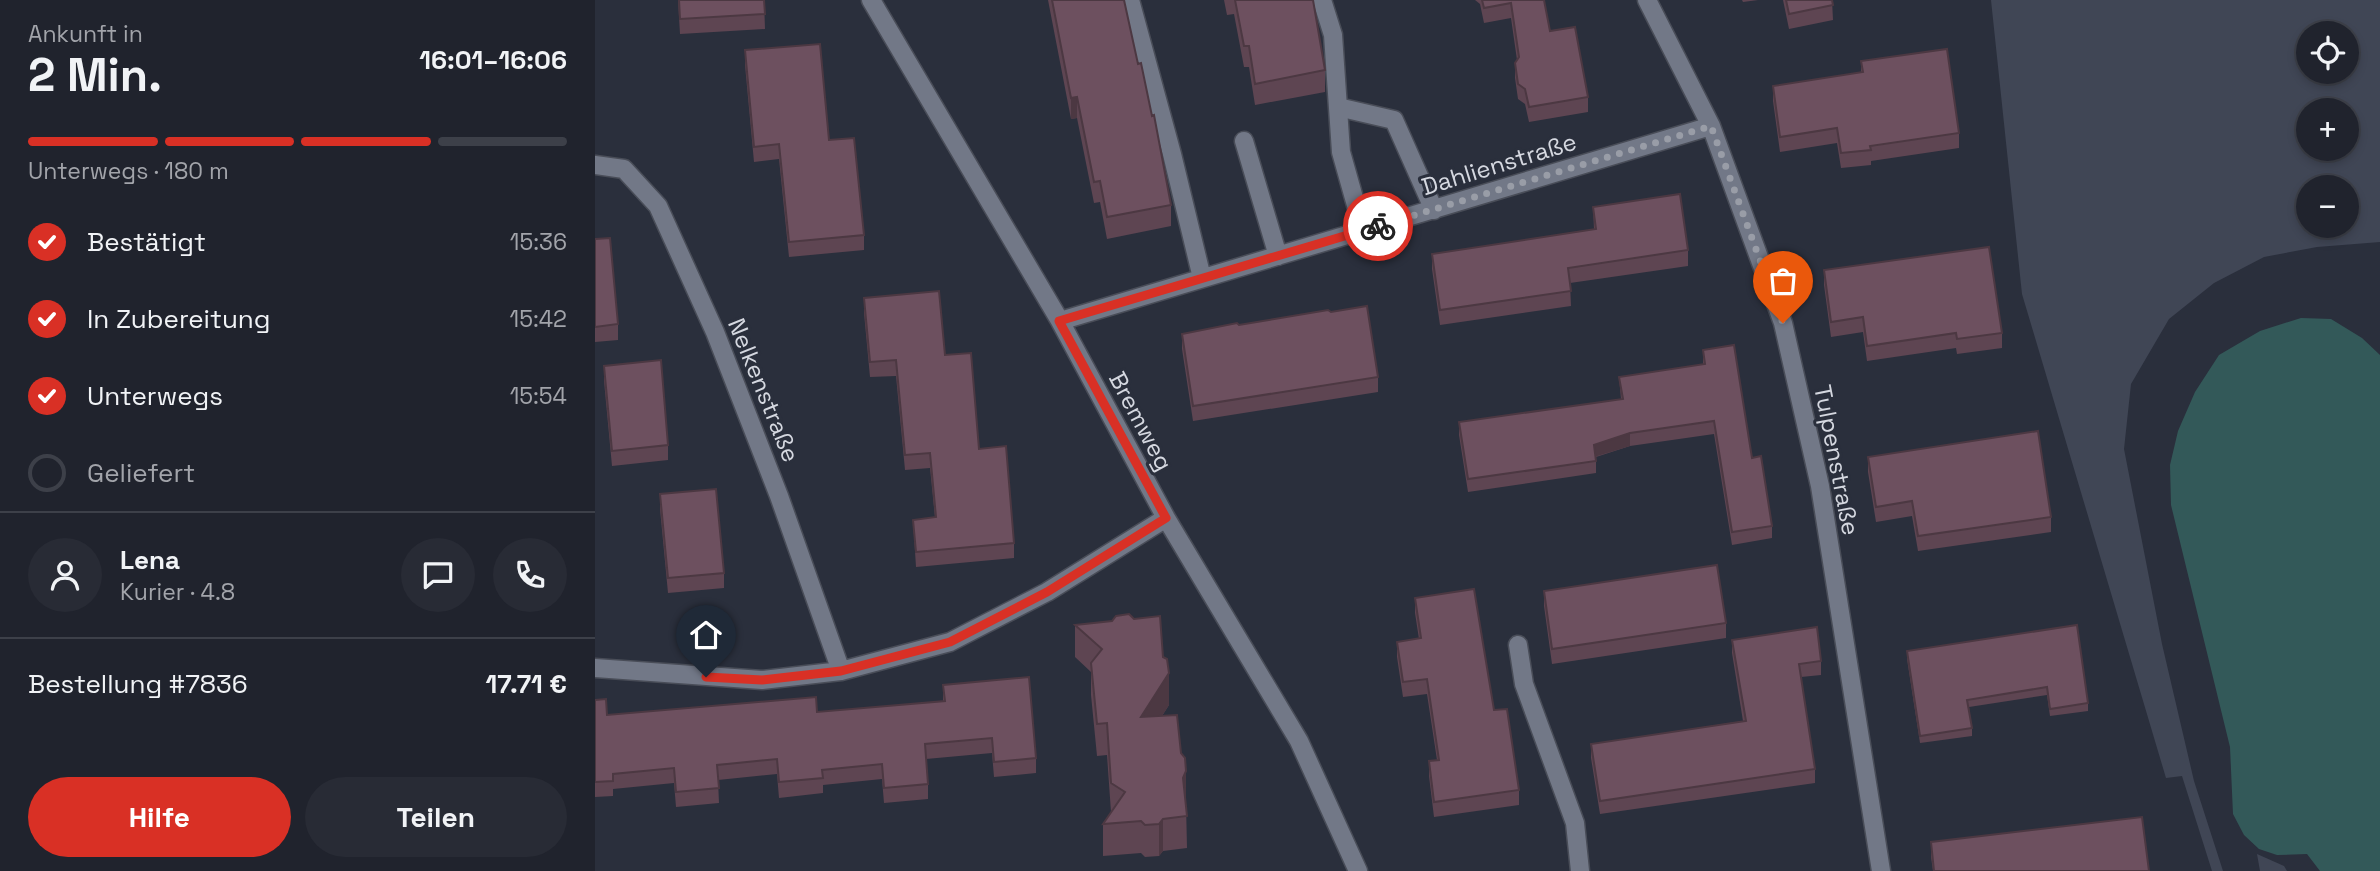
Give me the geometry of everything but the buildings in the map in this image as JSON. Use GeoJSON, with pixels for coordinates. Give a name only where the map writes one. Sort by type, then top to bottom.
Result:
{"type":"FeatureCollection","features":[{"type":"Feature","properties":{"kind":"street","name":"Bremweg"},"geometry":{"type":"LineString","coordinates":[[871,0],[1059,321],[1166,518],[1299,741],[1358,871]]}},
{"type":"Feature","properties":{"kind":"street"},"geometry":{"type":"LineString","coordinates":[[1130,0],[1202,278]]}},
{"type":"Feature","properties":{"kind":"street"},"geometry":{"type":"LineString","coordinates":[[1322,0],[1333,35],[1341,152],[1363,230]]}},
{"type":"Feature","properties":{"kind":"street","name":"Tulpenstraße"},"geometry":{"type":"LineString","coordinates":[[1647,0],[1711,126],[1783,323],[1820,485],[1881,871]]}},
{"type":"Feature","properties":{"kind":"street"},"geometry":{"type":"LineString","coordinates":[[1338,107],[1394,120],[1434,210]]}},
{"type":"Feature","properties":{"kind":"street","name":"Dahlienstraße"},"geometry":{"type":"LineString","coordinates":[[1059,321],[1711,126]]}},
{"type":"Feature","properties":{"kind":"street"},"geometry":{"type":"LineString","coordinates":[[1244,141],[1278,256]]}},
{"type":"Feature","properties":{"kind":"street","name":"Nelkenstraße"},"geometry":{"type":"LineString","coordinates":[[595,165],[624,169],[658,206],[720,345],[779,496],[841,671]]}},
{"type":"Feature","properties":{"kind":"street"},"geometry":{"type":"LineString","coordinates":[[595,668],[762,680],[841,671],[950,642],[1047,592],[1166,518]]}},
{"type":"Feature","properties":{"kind":"street"},"geometry":{"type":"LineString","coordinates":[[1518,645],[1524,684],[1575,823],[1580,871]]}},
{"type":"Feature","properties":{"kind":"shaded area"},"geometry":{"type":"Polygon","coordinates":[[[1991,0],[2380,0],[2380,242],[2317,247],[2264,257],[2214,283],[2169,319],[2131,384],[2124,449],[2162,644],[2194,781],[2223,871],[2212,871],[2182,776],[2166,778],[2022,294],[1991,0]]]}},
{"type":"Feature","properties":{"kind":"shaded area"},"geometry":{"type":"Polygon","coordinates":[[[2301,318],[2331,319],[2362,338],[2380,355],[2380,871],[2320,871],[2307,854],[2277,855],[2259,849],[2244,835],[2233,814],[2230,747],[2171,505],[2170,465],[2178,431],[2195,392],[2219,355],[2260,331],[2301,318]]]}},
{"type":"Feature","properties":{"kind":"shaded area"},"geometry":{"type":"Polygon","coordinates":[[[2257,854],[2284,866],[2287,871],[2260,871],[2257,854]]]}},
{"type":"Feature","properties":{"kind":"way so far"},"geometry":{"type":"LineString","coordinates":[[1378,226],[1711,126],[1783,323]]}},
{"type":"Feature","properties":{"kind":"route"},"geometry":{"type":"LineString","coordinates":[[706,677],[762,680],[841,671],[950,642],[1047,592],[1166,518],[1059,321],[1378,226]]}}]}
